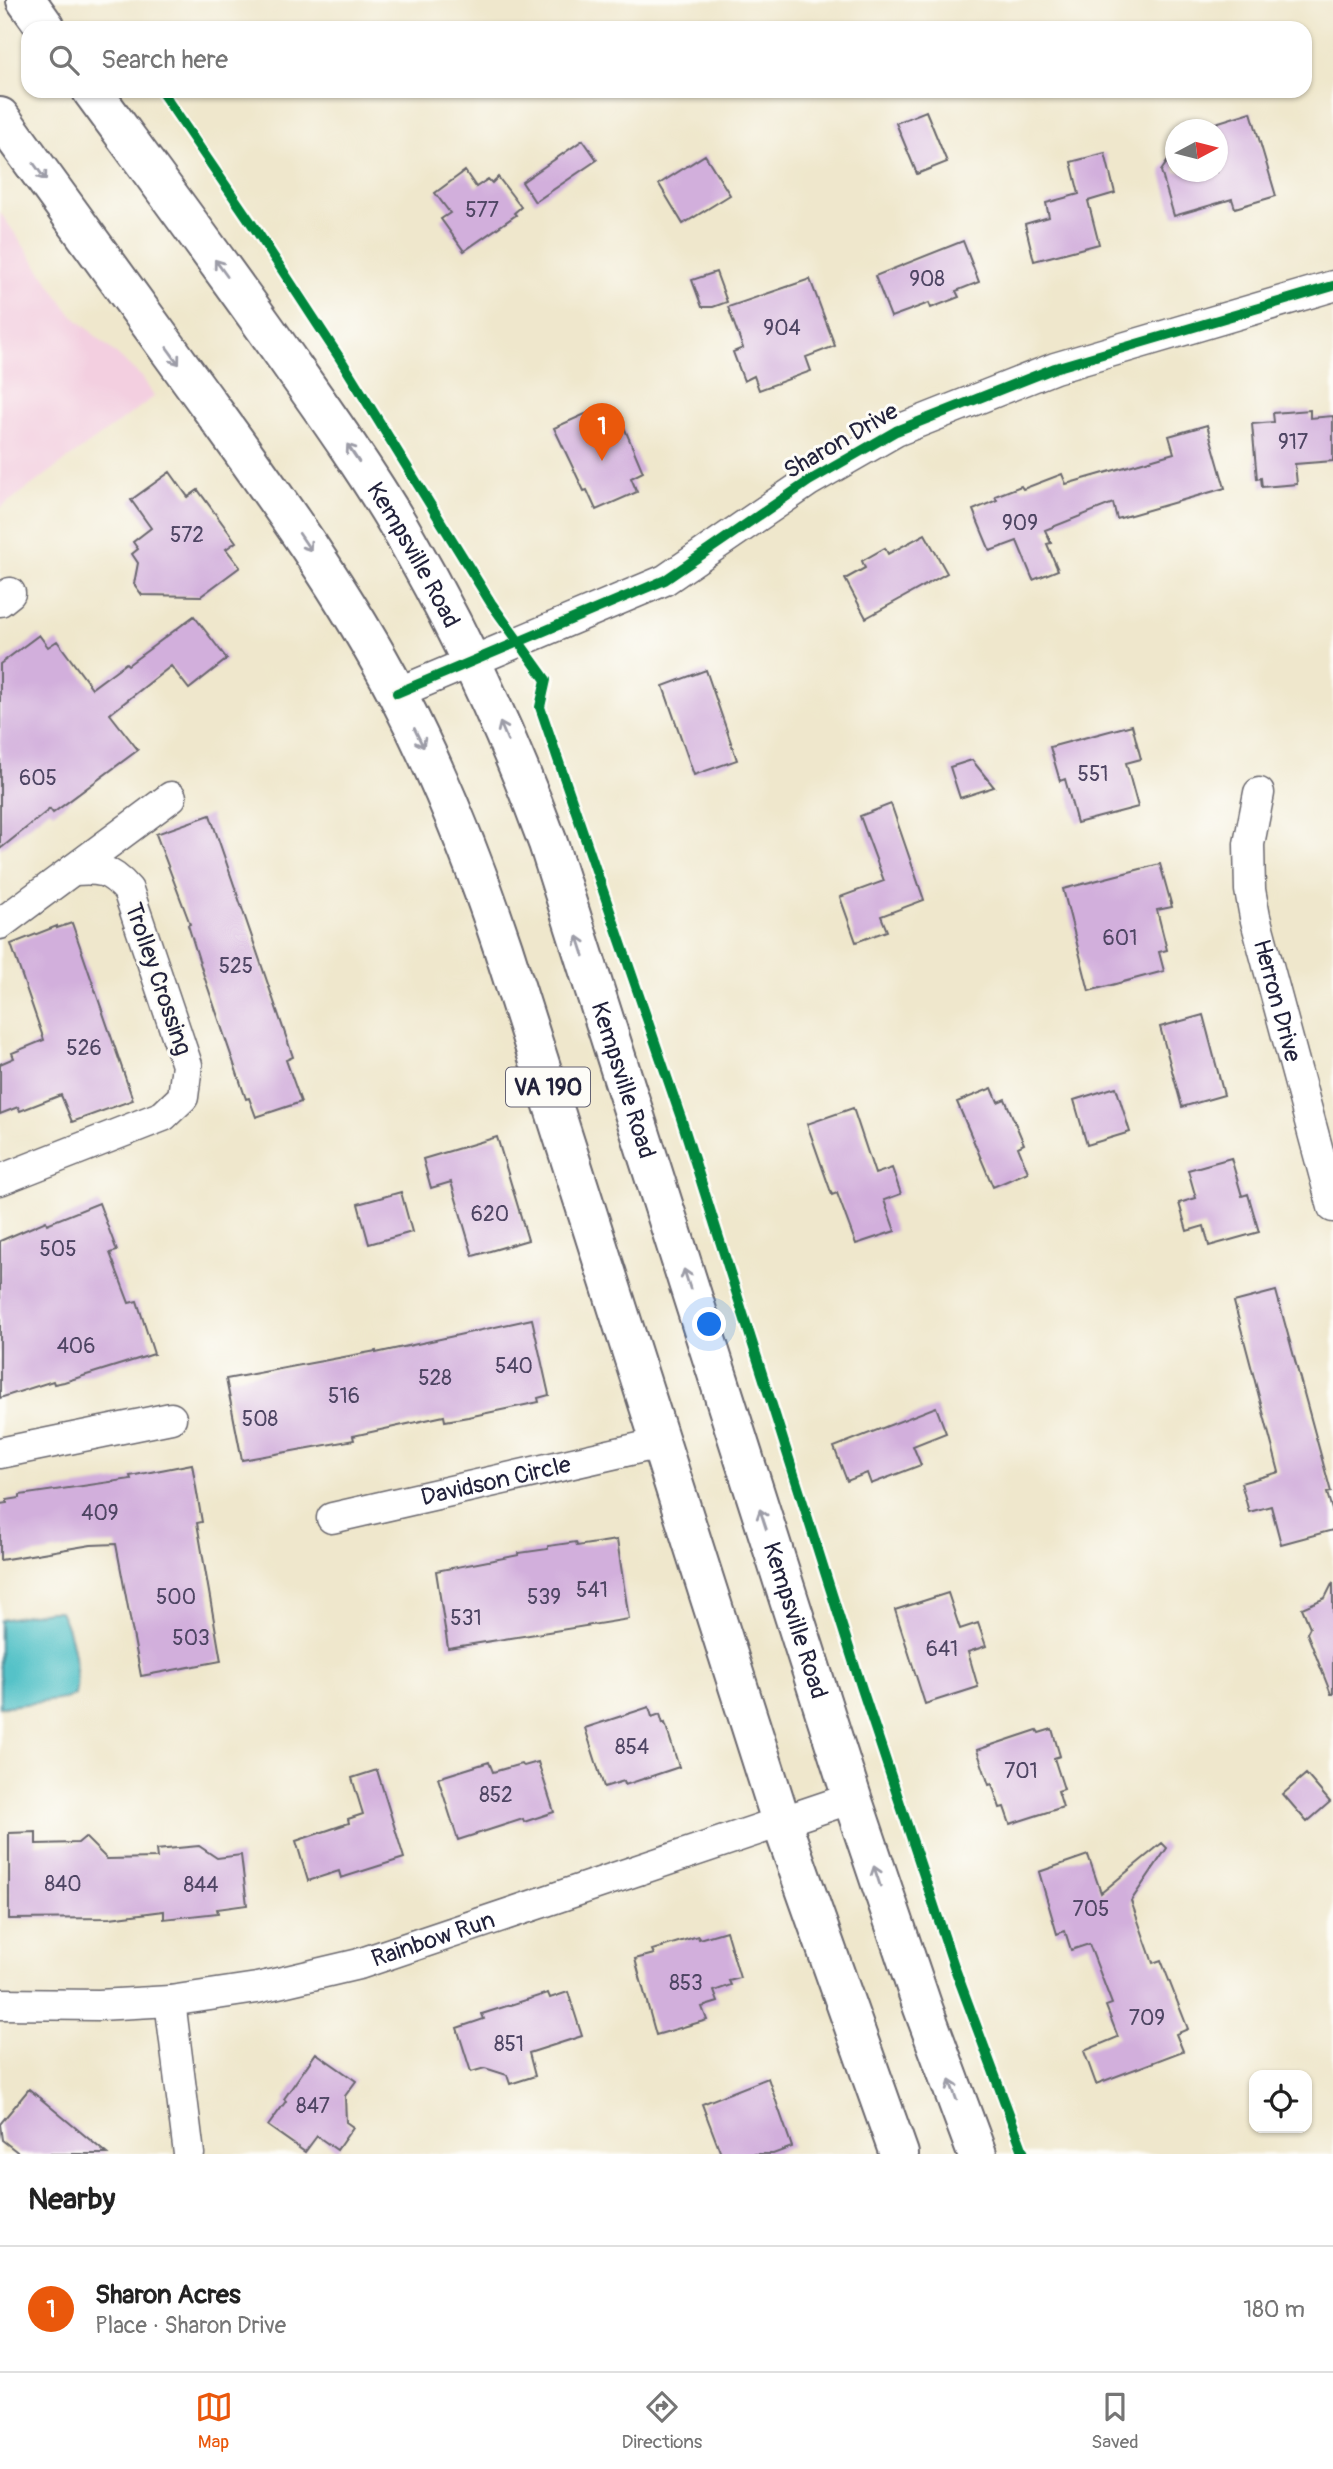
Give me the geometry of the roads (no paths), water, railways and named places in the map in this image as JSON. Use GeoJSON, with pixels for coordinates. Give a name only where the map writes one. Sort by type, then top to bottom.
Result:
{"type":"FeatureCollection","features":[{"type":"Feature","properties":{"kind":"main road"},"geometry":{"type":"LineString","coordinates":[[26,0],[41,21]]}},
{"type":"Feature","properties":{"kind":"main road","name":"Kempsville Road"},"geometry":{"type":"LineString","coordinates":[[97,98],[341,436],[399,526],[472,661],[529,791],[852,1798],[923,2008],[977,2154]]}},
{"type":"Feature","properties":{"kind":"main road","name":"VA 190"},"geometry":{"type":"LineString","coordinates":[[0,117],[260,475],[328,575],[397,693],[430,762],[488,902],[781,1821],[899,2154]]}},
{"type":"Feature","properties":{"kind":"street","name":"Sharon Drive"},"geometry":{"type":"LineString","coordinates":[[397,693],[665,580],[808,481],[896,431],[1055,368],[1333,286]]}},
{"type":"Feature","properties":{"kind":"street","name":"Herron Drive"},"geometry":{"type":"LineString","coordinates":[[1259,793],[1249,844],[1250,890],[1333,1207]]}},
{"type":"Feature","properties":{"kind":"street"},"geometry":{"type":"LineString","coordinates":[[0,923],[171,797]]}},
{"type":"Feature","properties":{"kind":"street","name":"Trolley Crossing"},"geometry":{"type":"LineString","coordinates":[[0,1180],[163,1116],[183,1097],[187,1065],[128,890],[118,878],[106,871],[73,870]]}},
{"type":"Feature","properties":{"kind":"street"},"geometry":{"type":"LineString","coordinates":[[0,1453],[171,1418]]}},
{"type":"Feature","properties":{"kind":"street","name":"Davidson Circle"},"geometry":{"type":"LineString","coordinates":[[332,1518],[662,1443]]}},
{"type":"Feature","properties":{"kind":"street","name":"Rainbow Run"},"geometry":{"type":"LineString","coordinates":[[0,2004],[99,2006],[170,2001],[257,1988],[359,1964],[852,1798]]}},
{"type":"Feature","properties":{"kind":"street"},"geometry":{"type":"LineString","coordinates":[[170,2001],[189,2154]]}},
{"type":"Feature","properties":{"kind":"water"},"geometry":{"type":"Polygon","coordinates":[[[60,1611],[68,1629],[75,1664],[75,1695],[66,1699],[0,1707],[0,1620],[60,1611]]]}},
{"type":"Feature","properties":{"kind":"place","name":"Sharon Acres"},"geometry":{"type":"Point","coordinates":[602,461]}}]}
